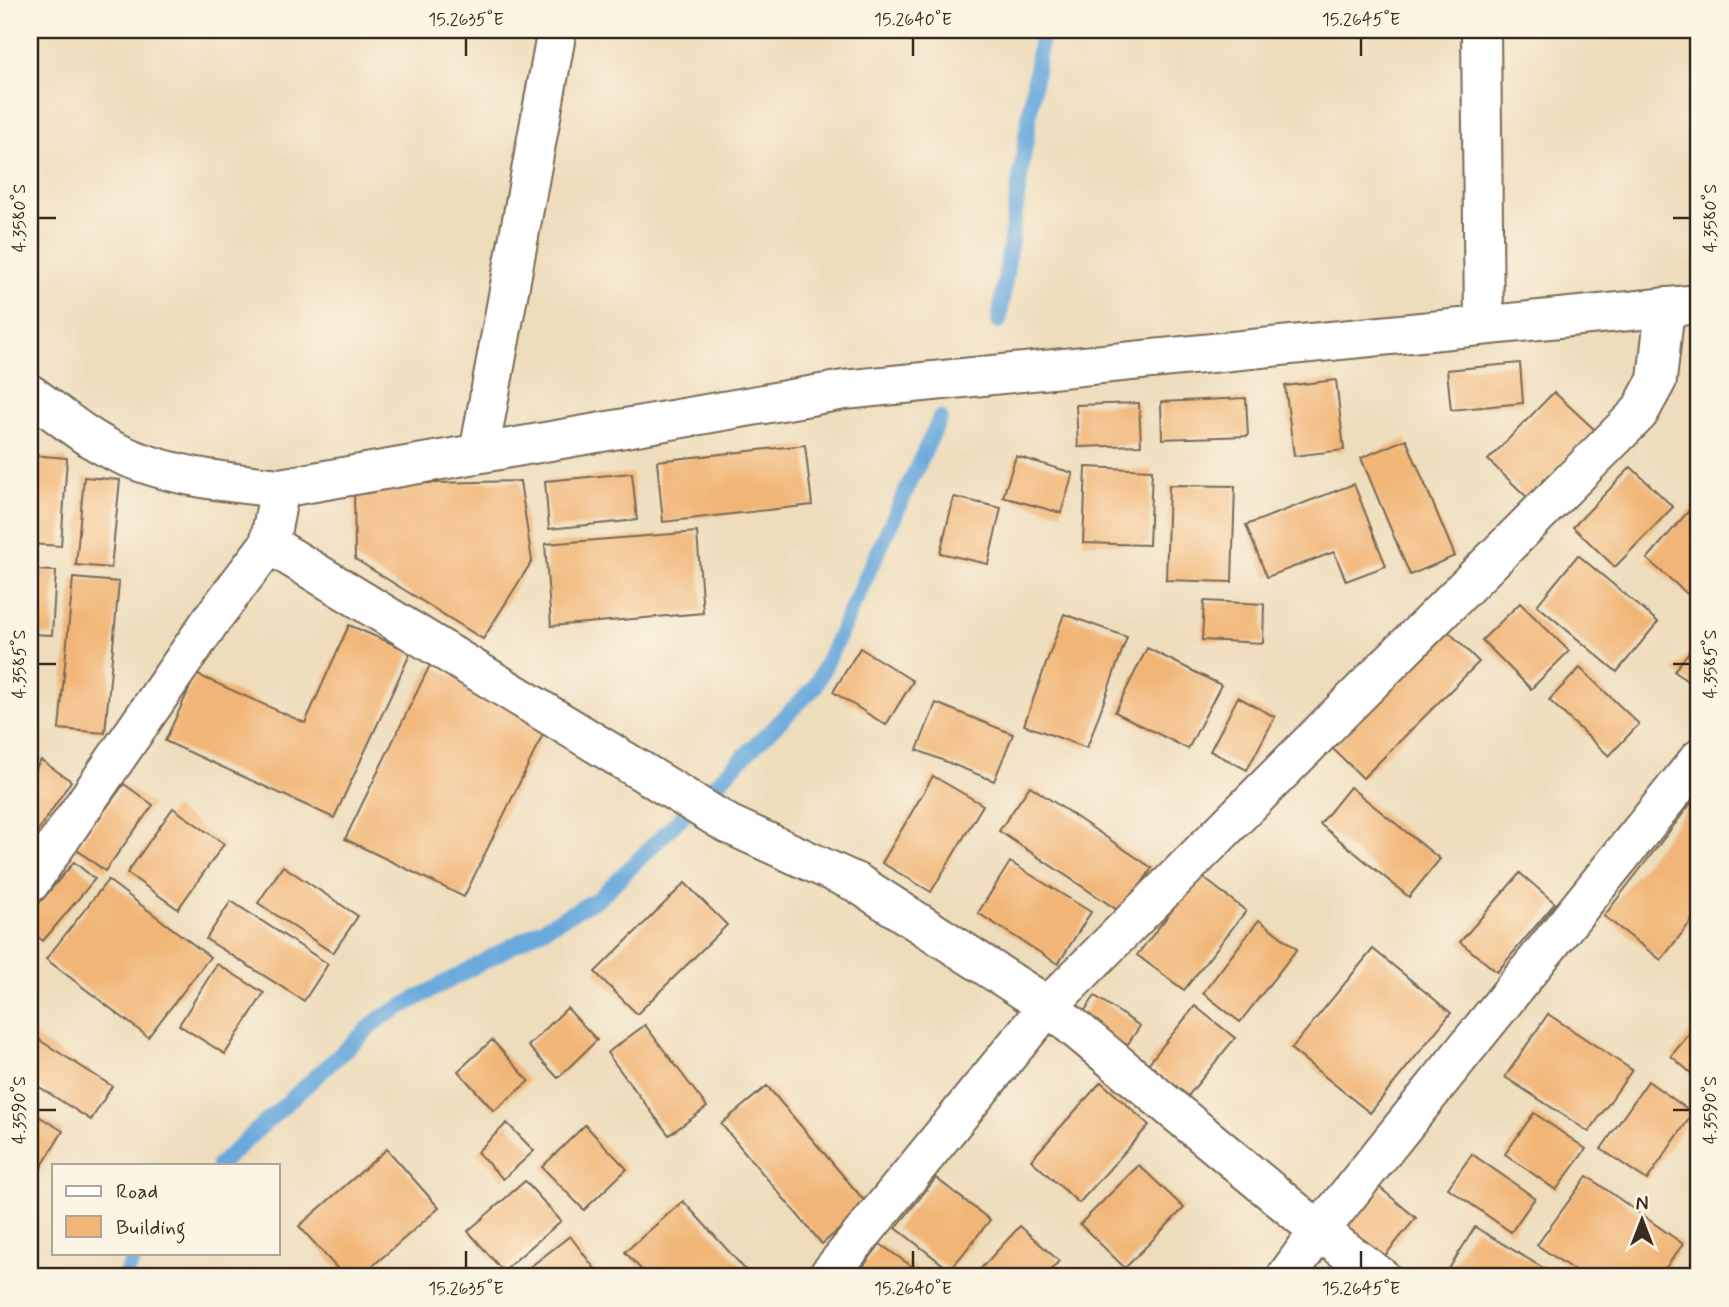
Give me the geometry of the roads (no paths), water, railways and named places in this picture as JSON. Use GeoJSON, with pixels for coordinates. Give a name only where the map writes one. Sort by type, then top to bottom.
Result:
{"type":"FeatureCollection","features":[{"type":"Feature","properties":{"kind":"street"},"geometry":{"type":"LineString","coordinates":[[479,453],[557,30]]}},
{"type":"Feature","properties":{"kind":"street"},"geometry":{"type":"LineString","coordinates":[[1481,30],[1484,325]]}},
{"type":"Feature","properties":{"kind":"street"},"geometry":{"type":"LineString","coordinates":[[30,394],[112,451],[143,464],[212,480],[280,488],[844,390],[1682,306],[1657,380],[1640,413],[1048,1006],[827,1277]]}},
{"type":"Feature","properties":{"kind":"street"},"geometry":{"type":"LineString","coordinates":[[30,883],[212,619],[269,544],[280,488]]}},
{"type":"Feature","properties":{"kind":"street"},"geometry":{"type":"LineString","coordinates":[[269,544],[728,824],[857,883],[1048,1006],[1319,1231],[1381,1277]]}},
{"type":"Feature","properties":{"kind":"street"},"geometry":{"type":"LineString","coordinates":[[1286,1277],[1319,1231],[1699,759]]}},
{"type":"Feature","properties":{"kind":"waterway"},"geometry":{"type":"LineString","coordinates":[[999,321],[1042,30]]}},
{"type":"Feature","properties":{"kind":"waterway"},"geometry":{"type":"LineString","coordinates":[[220,1164],[379,1019],[599,898],[815,687],[940,418]]}},
{"type":"Feature","properties":{"kind":"waterway"},"geometry":{"type":"LineString","coordinates":[[124,1277],[136,1254]]}}]}
